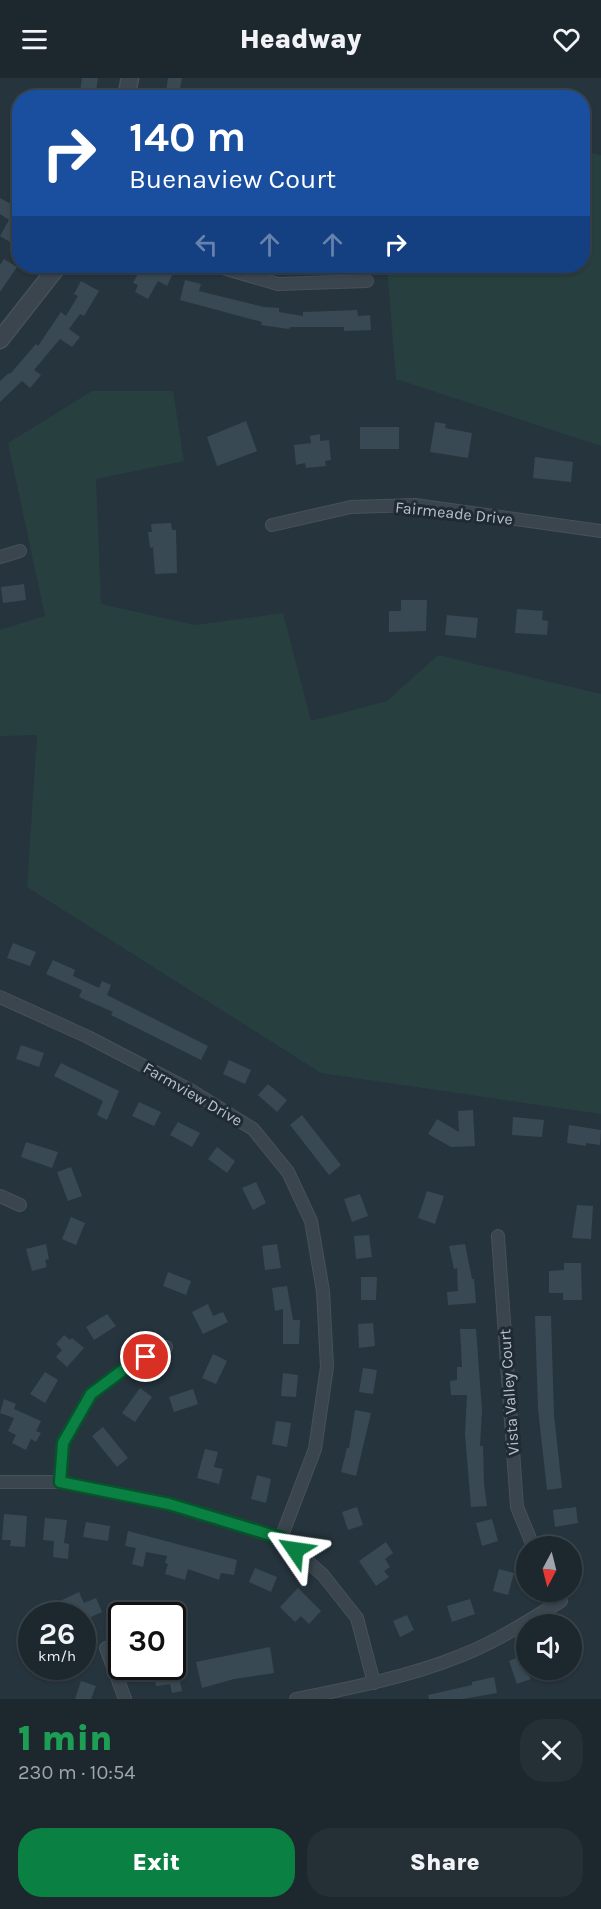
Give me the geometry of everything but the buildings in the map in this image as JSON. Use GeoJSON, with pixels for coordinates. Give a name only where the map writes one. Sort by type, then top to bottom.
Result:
{"type":"FeatureCollection","features":[{"type":"Feature","properties":{"kind":"street"},"geometry":{"type":"LineString","coordinates":[[0,340],[53,273]]}},
{"type":"Feature","properties":{"kind":"street"},"geometry":{"type":"LineString","coordinates":[[240,273],[278,284],[367,281]]}},
{"type":"Feature","properties":{"kind":"street","name":"Fairmeade Drive"},"geometry":{"type":"LineString","coordinates":[[272,525],[351,507],[415,506],[601,531]]}},
{"type":"Feature","properties":{"kind":"street"},"geometry":{"type":"LineString","coordinates":[[0,557],[20,551]]}},
{"type":"Feature","properties":{"kind":"street","name":"Farmview Drive"},"geometry":{"type":"LineString","coordinates":[[0,997],[88,1037],[190,1090],[253,1129],[288,1172],[311,1221],[323,1291],[327,1367],[315,1449],[281,1538]]}},
{"type":"Feature","properties":{"kind":"street"},"geometry":{"type":"LineString","coordinates":[[0,1196],[20,1205]]}},
{"type":"Feature","properties":{"kind":"street","name":"Vista Valley Court"},"geometry":{"type":"LineString","coordinates":[[498,1236],[518,1507],[528,1536]]}},
{"type":"Feature","properties":{"kind":"street"},"geometry":{"type":"LineString","coordinates":[[60,1482],[63,1443],[91,1394],[127,1367],[166,1347]]}},
{"type":"Feature","properties":{"kind":"street"},"geometry":{"type":"LineString","coordinates":[[0,1482],[60,1482],[169,1504],[281,1538],[323,1575],[357,1618],[374,1683]]}},
{"type":"Feature","properties":{"kind":"street"},"geometry":{"type":"LineString","coordinates":[[296,1699],[374,1683],[459,1656],[506,1635],[550,1602]]}},
{"type":"Feature","properties":{"kind":"street"},"geometry":{"type":"LineString","coordinates":[[106,1648],[125,1699]]}},
{"type":"Feature","properties":{"kind":"green space"},"geometry":{"type":"Polygon","coordinates":[[[590,153],[601,155],[601,446],[396,379],[388,273],[590,273],[590,153]]]}},
{"type":"Feature","properties":{"kind":"green space"},"geometry":{"type":"Polygon","coordinates":[[[92,391],[173,391],[184,461],[96,479],[101,604],[195,625],[283,613],[311,721],[387,701],[438,655],[601,694],[601,1114],[321,1073],[27,887],[37,735],[0,736],[0,630],[45,616],[8,443],[92,391]]]}},
{"type":"Feature","properties":{"kind":"route"},"geometry":{"type":"LineString","coordinates":[[146,1357],[127,1367],[91,1394],[63,1443],[60,1482],[169,1504],[281,1538],[295,1550]]}}]}
